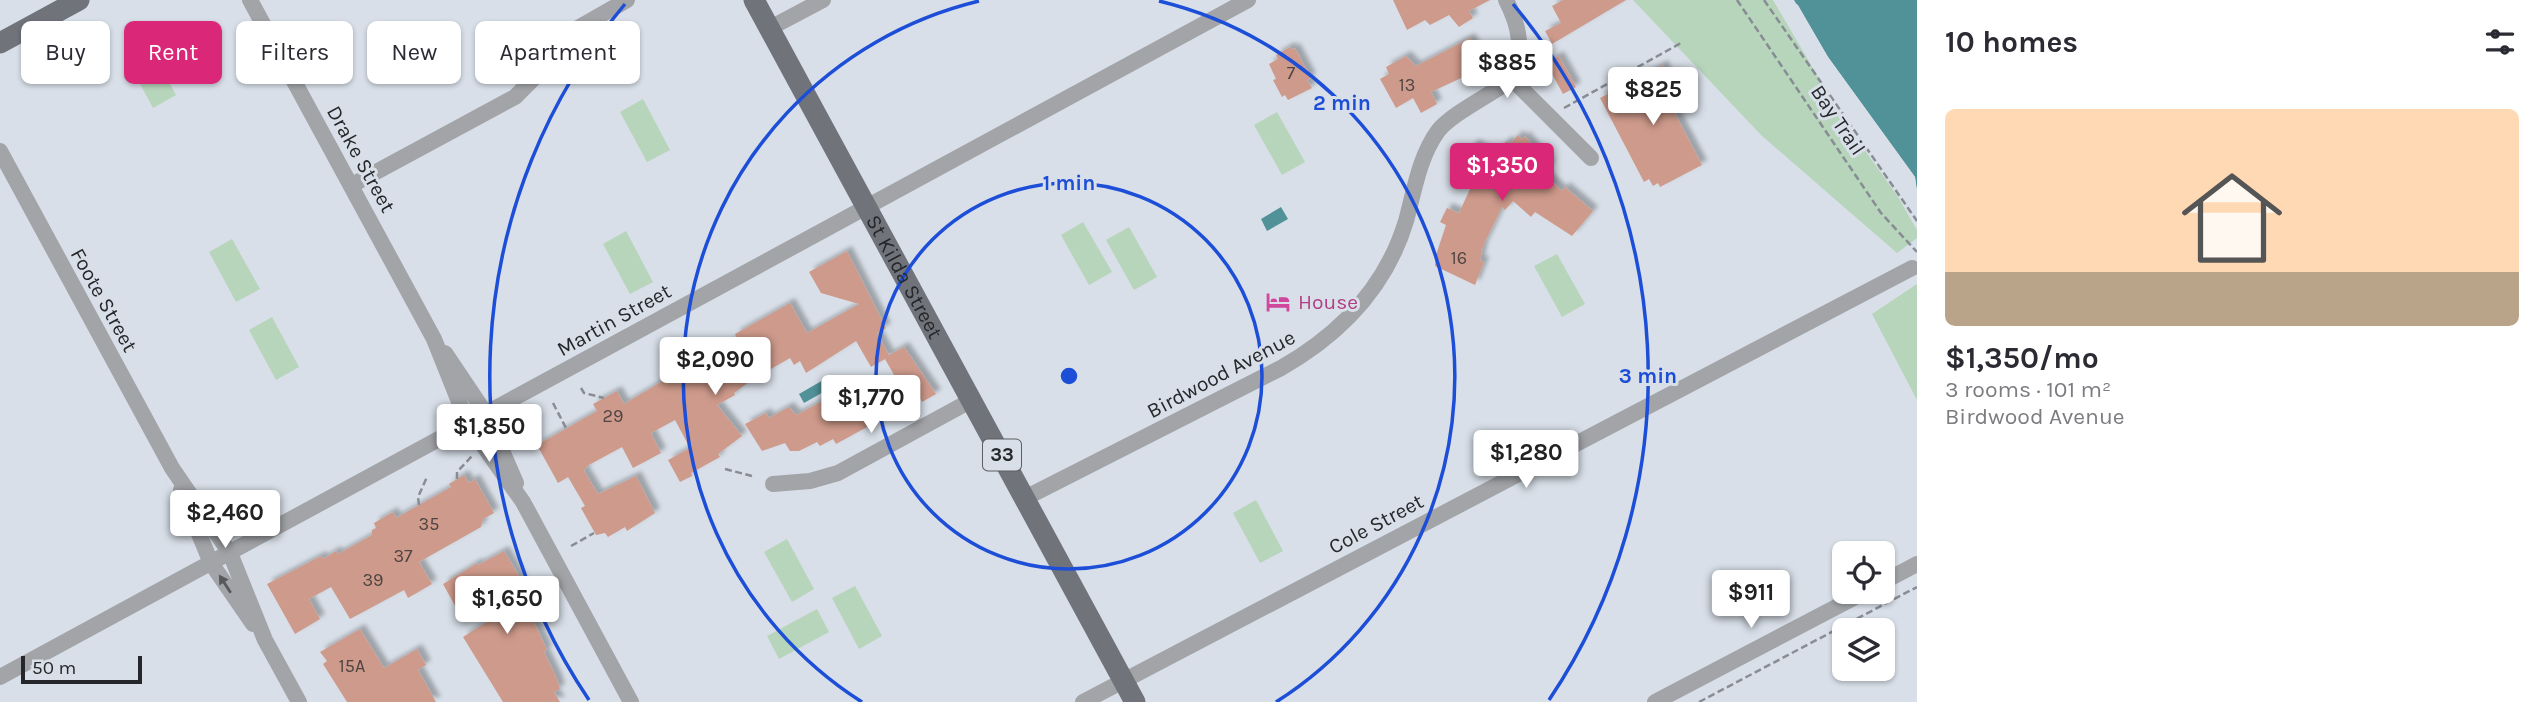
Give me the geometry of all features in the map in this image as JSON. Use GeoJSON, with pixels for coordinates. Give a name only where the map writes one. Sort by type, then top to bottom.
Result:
{"type":"FeatureCollection","features":[{"type":"Feature","properties":{"kind":"main road"},"geometry":{"type":"LineString","coordinates":[[0,43],[79,0]]}},
{"type":"Feature","properties":{"kind":"main road","name":"St Kilda Street"},"geometry":{"type":"LineString","coordinates":[[754,0],[1135,702]]}},
{"type":"Feature","properties":{"kind":"street","name":"Drake Street"},"geometry":{"type":"LineString","coordinates":[[250,0],[434,339],[468,424],[523,502],[631,702]]}},
{"type":"Feature","properties":{"kind":"street"},"geometry":{"type":"LineString","coordinates":[[352,185],[515,97],[534,78],[557,40],[627,0]]}},
{"type":"Feature","properties":{"kind":"street"},"geometry":{"type":"LineString","coordinates":[[770,29],[823,0]]}},
{"type":"Feature","properties":{"kind":"street","name":"Martin Street"},"geometry":{"type":"LineString","coordinates":[[0,677],[1248,0]]}},
{"type":"Feature","properties":{"kind":"street"},"geometry":{"type":"LineString","coordinates":[[1506,0],[1520,34],[1520,51],[1512,79],[1591,158]]}},
{"type":"Feature","properties":{"kind":"street","name":"Birdwood Avenue"},"geometry":{"type":"LineString","coordinates":[[1025,499],[1281,368],[1307,353],[1339,327],[1366,299],[1387,267],[1405,225],[1428,146],[1439,129],[1512,79]]}},
{"type":"Feature","properties":{"kind":"street","name":"Foote Street"},"geometry":{"type":"LineString","coordinates":[[0,151],[172,468],[230,552],[265,640]]}},
{"type":"Feature","properties":{"kind":"street","name":"Cole Street"},"geometry":{"type":"LineString","coordinates":[[1083,702],[1915,260]]}},
{"type":"Feature","properties":{"kind":"street","name":"Drake Street"},"geometry":{"type":"LineString","coordinates":[[434,339],[486,414],[503,449],[523,502]]}},
{"type":"Feature","properties":{"kind":"street"},"geometry":{"type":"LineString","coordinates":[[773,484],[810,481],[838,473],[972,400]]}},
{"type":"Feature","properties":{"kind":"street","name":"Foote Street"},"geometry":{"type":"LineString","coordinates":[[172,468],[211,563],[265,640],[299,702]]}},
{"type":"Feature","properties":{"kind":"street"},"geometry":{"type":"LineString","coordinates":[[1895,576],[1917,564]]}},
{"type":"Feature","properties":{"kind":"street"},"geometry":{"type":"LineString","coordinates":[[1655,702],[1842,604]]}},
{"type":"Feature","properties":{"kind":"path","name":"Bay Trail"},"geometry":{"type":"LineString","coordinates":[[1737,0],[1915,260]]}},
{"type":"Feature","properties":{"kind":"path"},"geometry":{"type":"LineString","coordinates":[[1764,0],[1917,221]]}},
{"type":"Feature","properties":{"kind":"path"},"geometry":{"type":"LineString","coordinates":[[1549,116],[1681,43]]}},
{"type":"Feature","properties":{"kind":"path"},"geometry":{"type":"LineString","coordinates":[[581,388],[584,393],[604,398]]}},
{"type":"Feature","properties":{"kind":"path"},"geometry":{"type":"LineString","coordinates":[[553,403],[566,428]]}},
{"type":"Feature","properties":{"kind":"path"},"geometry":{"type":"LineString","coordinates":[[457,479],[457,472],[472,457]]}},
{"type":"Feature","properties":{"kind":"path"},"geometry":{"type":"LineString","coordinates":[[725,469],[752,475]]}},
{"type":"Feature","properties":{"kind":"path"},"geometry":{"type":"LineString","coordinates":[[419,505],[418,497],[427,477]]}},
{"type":"Feature","properties":{"kind":"path"},"geometry":{"type":"LineString","coordinates":[[571,546],[594,533]]}},
{"type":"Feature","properties":{"kind":"path"},"geometry":{"type":"LineString","coordinates":[[1699,702],[1917,587]]}},
{"type":"Feature","properties":{"kind":"green space"},"geometry":{"type":"Polygon","coordinates":[[[1633,0],[1773,0],[1842,118],[1898,197],[1917,230],[1917,238],[1897,253],[1762,136],[1633,0]]]}},
{"type":"Feature","properties":{"kind":"green space"},"geometry":{"type":"Polygon","coordinates":[[[140,84],[170,84],[176,95],[153,108],[140,84]]]}},
{"type":"Feature","properties":{"kind":"green space"},"geometry":{"type":"Polygon","coordinates":[[[643,99],[670,150],[647,162],[620,112],[643,99]]]}},
{"type":"Feature","properties":{"kind":"green space"},"geometry":{"type":"Polygon","coordinates":[[[1277,112],[1305,162],[1282,175],[1254,125],[1277,112]]]}},
{"type":"Feature","properties":{"kind":"green space"},"geometry":{"type":"Polygon","coordinates":[[[1083,222],[1112,272],[1089,285],[1061,235],[1083,222]]]}},
{"type":"Feature","properties":{"kind":"green space"},"geometry":{"type":"Polygon","coordinates":[[[1129,227],[1157,277],[1134,290],[1106,240],[1129,227]]]}},
{"type":"Feature","properties":{"kind":"green space"},"geometry":{"type":"Polygon","coordinates":[[[626,231],[653,282],[630,294],[603,244],[626,231]]]}},
{"type":"Feature","properties":{"kind":"green space"},"geometry":{"type":"Polygon","coordinates":[[[232,239],[260,289],[236,302],[209,252],[232,239]]]}},
{"type":"Feature","properties":{"kind":"green space"},"geometry":{"type":"Polygon","coordinates":[[[1557,254],[1585,304],[1562,317],[1534,266],[1557,254]]]}},
{"type":"Feature","properties":{"kind":"green space"},"geometry":{"type":"Polygon","coordinates":[[[1917,284],[1917,400],[1872,314],[1917,284]]]}},
{"type":"Feature","properties":{"kind":"green space"},"geometry":{"type":"Polygon","coordinates":[[[272,317],[299,367],[276,380],[249,330],[272,317]]]}},
{"type":"Feature","properties":{"kind":"green space"},"geometry":{"type":"Polygon","coordinates":[[[1256,500],[1283,551],[1260,563],[1233,513],[1256,500]]]}},
{"type":"Feature","properties":{"kind":"green space"},"geometry":{"type":"Polygon","coordinates":[[[787,539],[814,589],[792,602],[764,552],[787,539]]]}},
{"type":"Feature","properties":{"kind":"green space"},"geometry":{"type":"Polygon","coordinates":[[[855,586],[882,636],[859,649],[832,598],[855,586]]]}},
{"type":"Feature","properties":{"kind":"green space"},"geometry":{"type":"Polygon","coordinates":[[[817,609],[829,632],[779,659],[767,636],[817,609]]]}},
{"type":"Feature","properties":{"kind":"water"},"geometry":{"type":"Polygon","coordinates":[[[1794,0],[1917,0],[1917,190],[1915,177],[1828,57],[1794,0]]]}},
{"type":"Feature","properties":{"kind":"water"},"geometry":{"type":"Polygon","coordinates":[[[1281,207],[1288,219],[1267,231],[1261,219],[1281,207]]]}},
{"type":"Feature","properties":{"kind":"water"},"geometry":{"type":"Polygon","coordinates":[[[825,379],[827,390],[804,403],[799,394],[825,379]]]}},
{"type":"Feature","properties":{"kind":"pier"},"geometry":{"type":"Polygon","coordinates":[[[1791,0],[1798,5],[1828,57],[1915,177],[1917,193],[1911,188],[1911,177],[1825,59],[1791,0]]]}},
{"type":"Feature","properties":{"kind":"building"},"geometry":{"type":"Polygon","coordinates":[[[1393,0],[1490,0],[1469,11],[1473,18],[1459,27],[1449,15],[1430,25],[1425,20],[1407,30],[1393,0]]]}},
{"type":"Feature","properties":{"kind":"building"},"geometry":{"type":"Polygon","coordinates":[[[1563,0],[1626,0],[1552,44],[1545,31],[1561,23],[1552,6],[1563,0]]]}},
{"type":"Feature","properties":{"kind":"building"},"geometry":{"type":"Polygon","coordinates":[[[1470,38],[1484,62],[1472,69],[1474,72],[1431,92],[1437,104],[1421,113],[1413,98],[1396,108],[1380,79],[1389,74],[1386,67],[1406,56],[1416,66],[1470,38]]]}},
{"type":"Feature","properties":{"kind":"building"},"geometry":{"type":"Polygon","coordinates":[[[1290,47],[1292,50],[1295,48],[1311,78],[1307,80],[1312,88],[1288,100],[1285,95],[1282,97],[1273,80],[1276,79],[1269,64],[1278,59],[1276,55],[1290,47]]]}},
{"type":"Feature","properties":{"kind":"building"},"geometry":{"type":"Polygon","coordinates":[[[1559,56],[1576,87],[1563,94],[1546,63],[1559,56]]]}},
{"type":"Feature","properties":{"kind":"building"},"geometry":{"type":"Polygon","coordinates":[[[1663,65],[1668,75],[1673,72],[1683,89],[1677,92],[1682,100],[1671,106],[1702,165],[1660,187],[1658,183],[1653,186],[1649,179],[1644,182],[1600,98],[1663,65]]]}},
{"type":"Feature","properties":{"kind":"building"},"geometry":{"type":"Polygon","coordinates":[[[1518,135],[1522,139],[1525,136],[1550,166],[1543,173],[1562,191],[1565,187],[1593,211],[1572,236],[1535,212],[1531,217],[1513,201],[1505,210],[1502,207],[1483,246],[1480,260],[1484,262],[1475,285],[1435,266],[1446,225],[1440,222],[1447,208],[1459,213],[1471,187],[1452,171],[1474,144],[1493,155],[1507,141],[1510,144],[1518,135]]]}},
{"type":"Feature","properties":{"kind":"building"},"geometry":{"type":"Polygon","coordinates":[[[847,251],[886,328],[877,333],[889,355],[904,347],[936,394],[922,402],[916,390],[906,396],[885,359],[871,367],[856,341],[806,373],[800,361],[794,365],[790,358],[750,381],[734,393],[735,395],[717,405],[742,436],[718,454],[720,457],[691,473],[692,476],[680,482],[668,460],[690,448],[675,420],[651,433],[661,453],[633,468],[622,447],[587,466],[584,471],[598,494],[636,476],[655,513],[627,531],[625,527],[608,537],[605,533],[596,535],[581,508],[585,506],[568,477],[558,483],[537,445],[597,411],[593,404],[617,391],[624,404],[671,376],[667,364],[679,357],[682,361],[688,357],[692,364],[737,339],[735,334],[790,303],[807,333],[859,304],[821,293],[809,272],[847,251]]]}},
{"type":"Feature","properties":{"kind":"building"},"geometry":{"type":"Polygon","coordinates":[[[857,383],[878,421],[836,444],[833,439],[820,446],[817,442],[799,451],[790,451],[785,443],[762,451],[745,424],[766,413],[769,418],[789,407],[796,415],[857,383]]]}},
{"type":"Feature","properties":{"kind":"building"},"geometry":{"type":"Polygon","coordinates":[[[464,475],[469,483],[475,479],[494,513],[483,519],[481,527],[419,562],[432,584],[408,598],[404,590],[350,619],[331,587],[309,599],[320,619],[295,634],[267,584],[321,556],[323,559],[336,551],[338,554],[372,535],[372,530],[376,528],[374,523],[393,512],[396,518],[451,487],[449,484],[464,475]]]}},
{"type":"Feature","properties":{"kind":"building"},"geometry":{"type":"Polygon","coordinates":[[[504,551],[522,581],[516,584],[547,650],[544,652],[560,689],[554,692],[560,702],[503,702],[463,637],[509,608],[493,578],[469,591],[476,602],[458,611],[443,584],[477,563],[478,565],[504,551]]]}},
{"type":"Feature","properties":{"kind":"building"},"geometry":{"type":"Polygon","coordinates":[[[360,629],[384,668],[417,649],[426,665],[418,670],[436,702],[347,702],[323,664],[327,661],[320,652],[360,629]]]}},
{"type":"Feature","properties":{"kind":"place","name":"House"},"geometry":{"type":"Point","coordinates":[1278,302]}}]}
